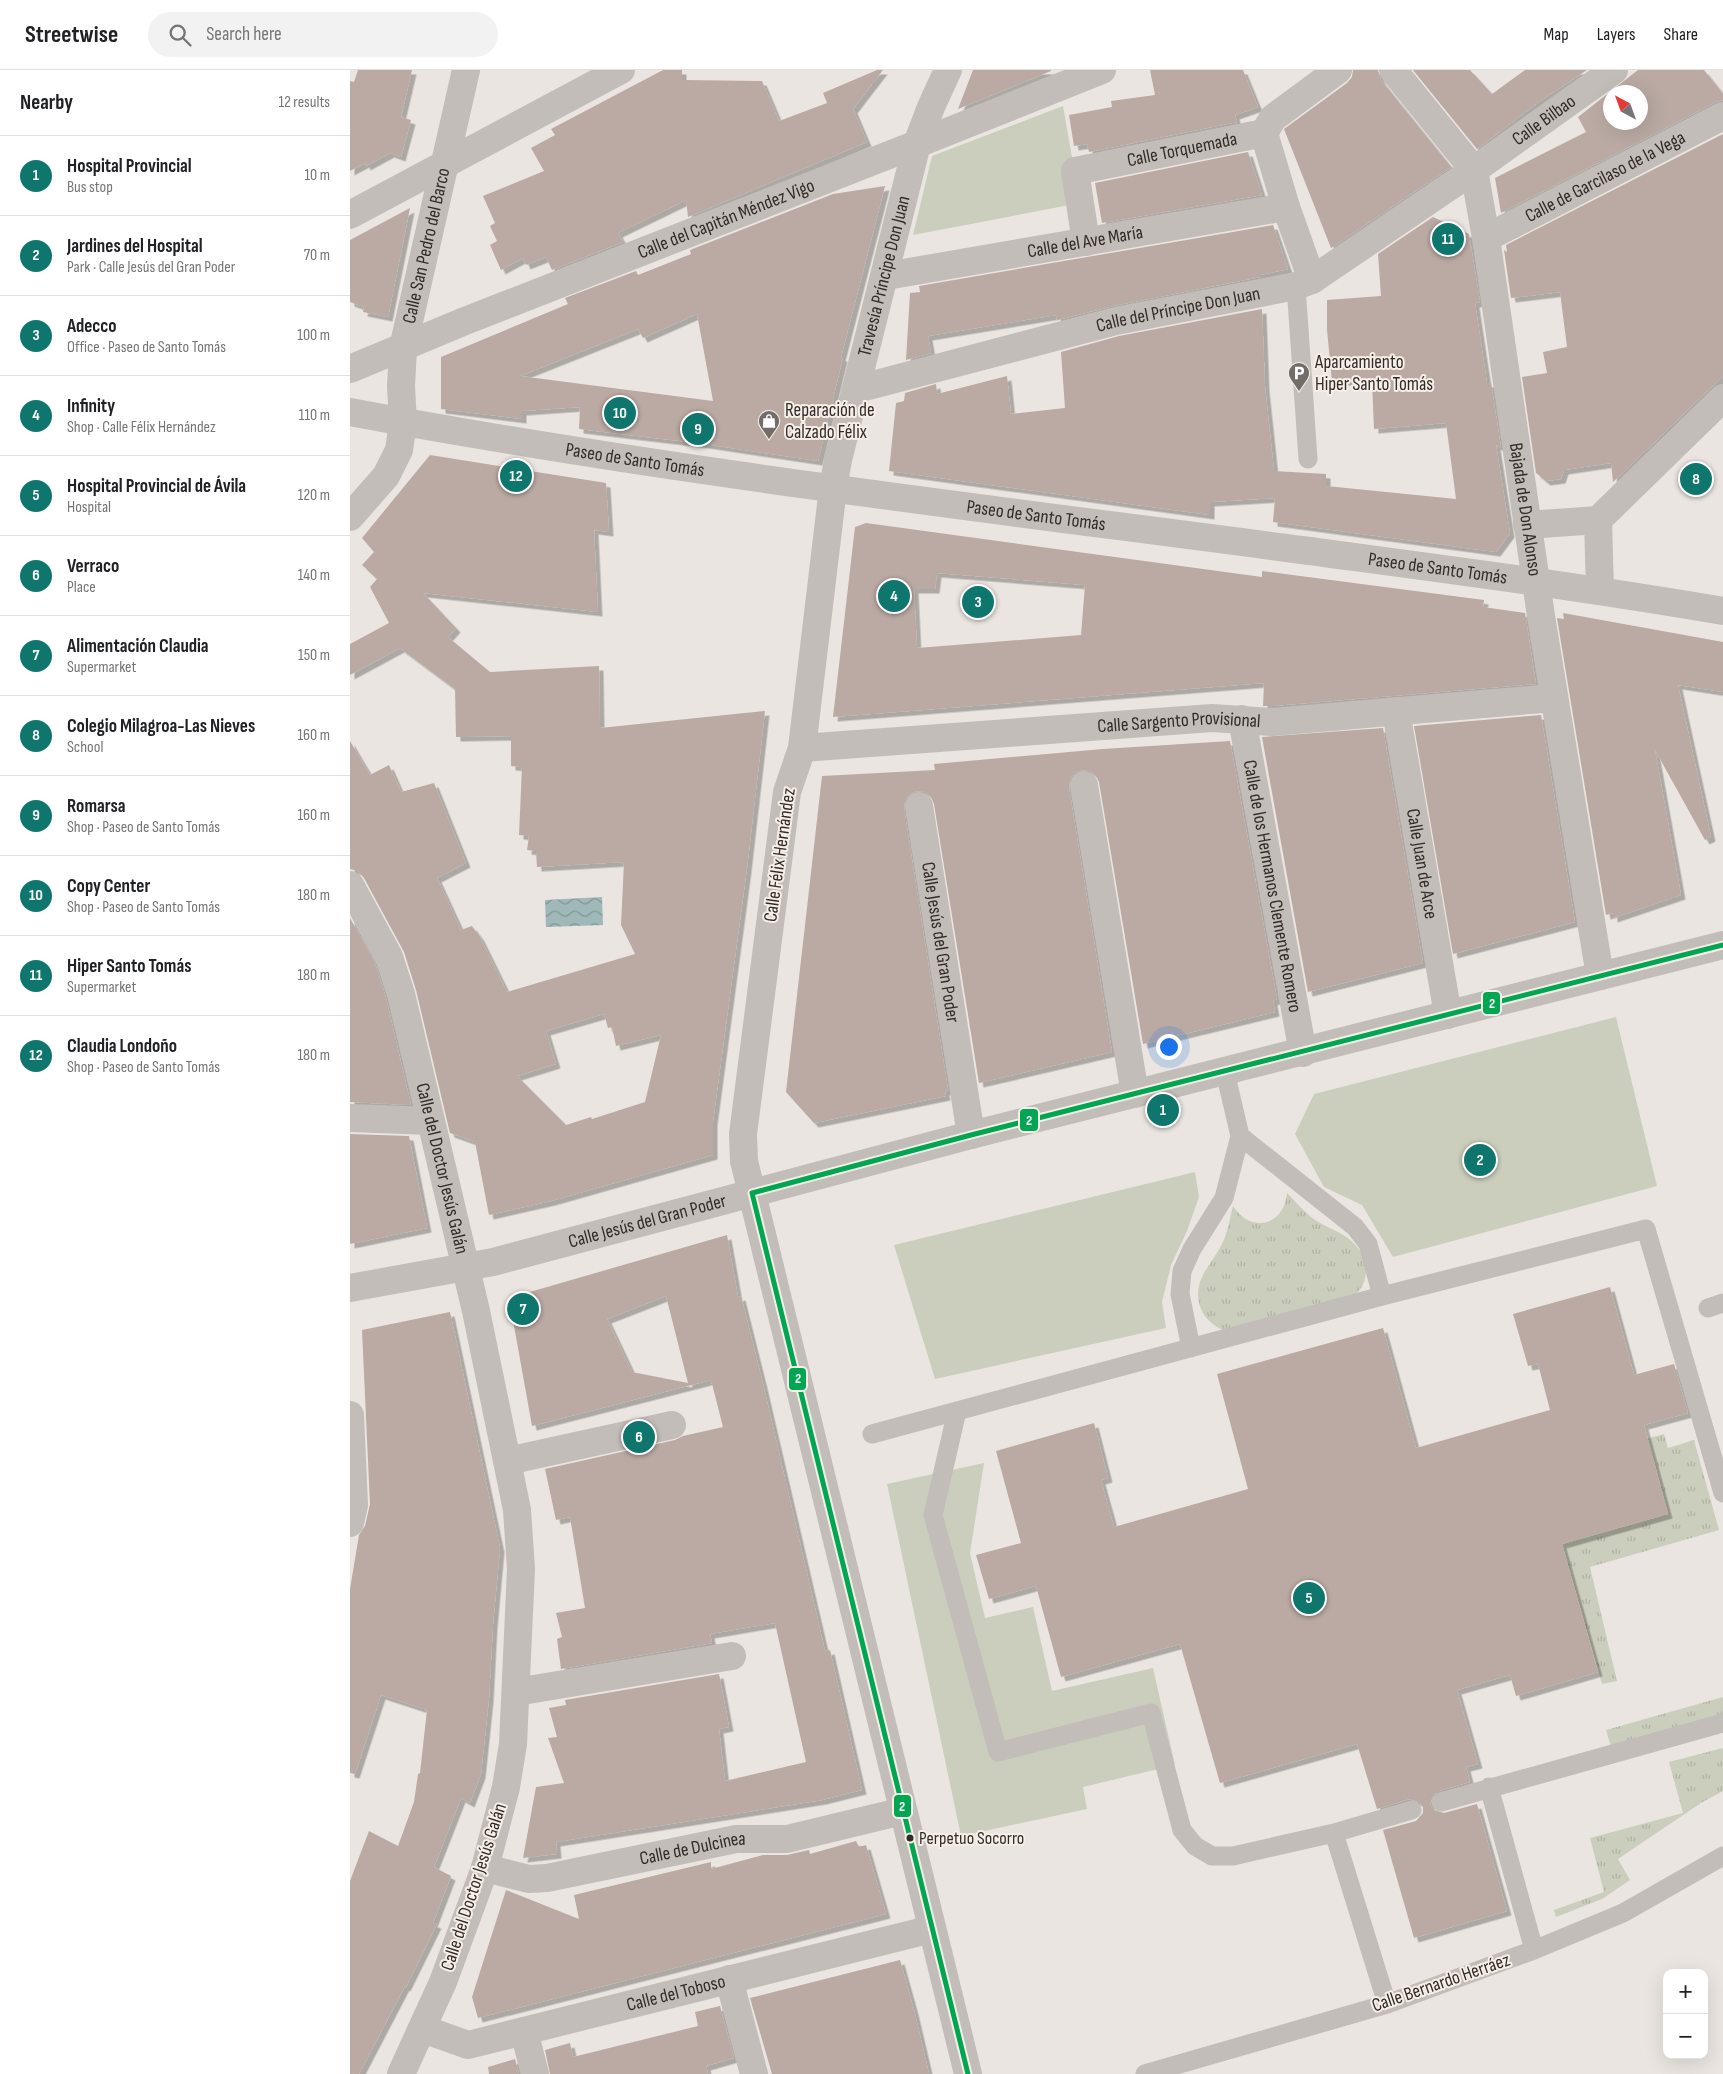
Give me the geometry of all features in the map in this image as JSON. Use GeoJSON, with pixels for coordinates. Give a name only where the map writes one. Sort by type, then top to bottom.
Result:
{"type":"FeatureCollection","features":[{"type":"Feature","properties":{"kind":"street","name":"Calle San Pedro del Barco"},"geometry":{"type":"LineString","coordinates":[[403,423],[401,386],[403,348],[466,70]]}},
{"type":"Feature","properties":{"kind":"street"},"geometry":{"type":"LineString","coordinates":[[350,215],[620,70]]}},
{"type":"Feature","properties":{"kind":"street","name":"Travesía Príncipe Don Juan"},"geometry":{"type":"LineString","coordinates":[[833,488],[917,144],[948,70]]}},
{"type":"Feature","properties":{"kind":"street","name":"Calle del Capitán Méndez Vigo"},"geometry":{"type":"LineString","coordinates":[[350,369],[474,317],[1102,70]]}},
{"type":"Feature","properties":{"kind":"street","name":"Calle Torquemada"},"geometry":{"type":"LineString","coordinates":[[1086,242],[1075,171],[1264,133],[1273,118],[1338,70]]}},
{"type":"Feature","properties":{"kind":"street","name":"Bajada de Don Alonso"},"geometry":{"type":"LineString","coordinates":[[1393,70],[1474,170],[1486,238],[1554,698],[1600,976]]}},
{"type":"Feature","properties":{"kind":"street","name":"Calle Bilbao"},"geometry":{"type":"LineString","coordinates":[[1474,170],[1614,70]]}},
{"type":"Feature","properties":{"kind":"street","name":"Calle de Garcilaso de la Vega"},"geometry":{"type":"LineString","coordinates":[[1486,238],[1723,116]]}},
{"type":"Feature","properties":{"kind":"street"},"geometry":{"type":"LineString","coordinates":[[1264,133],[1286,207],[1304,283]]}},
{"type":"Feature","properties":{"kind":"street","name":"Calle del Príncipe Don Juan"},"geometry":{"type":"LineString","coordinates":[[857,389],[1116,321],[1304,283],[1474,170]]}},
{"type":"Feature","properties":{"kind":"street","name":"Calle del Ave María"},"geometry":{"type":"LineString","coordinates":[[886,276],[1286,207]]}},
{"type":"Feature","properties":{"kind":"street"},"geometry":{"type":"LineString","coordinates":[[1527,525],[1598,520],[1723,398]]}},
{"type":"Feature","properties":{"kind":"street","name":"Paseo de Santo Tomás"},"geometry":{"type":"LineString","coordinates":[[350,412],[472,435],[833,488],[1536,581],[1723,611]]}},
{"type":"Feature","properties":{"kind":"street"},"geometry":{"type":"LineString","coordinates":[[350,517],[386,476],[399,450],[403,423]]}},
{"type":"Feature","properties":{"kind":"street","name":"Calle Félix Hernández"},"geometry":{"type":"LineString","coordinates":[[833,488],[802,748],[787,792],[743,1134],[744,1161],[968,2074]]}},
{"type":"Feature","properties":{"kind":"street"},"geometry":{"type":"LineString","coordinates":[[1598,520],[1600,591]]}},
{"type":"Feature","properties":{"kind":"street","name":"Calle Sargento Provisional"},"geometry":{"type":"LineString","coordinates":[[802,748],[1212,718],[1272,722],[1554,698]]}},
{"type":"Feature","properties":{"kind":"street","name":"Calle Juan de Arce"},"geometry":{"type":"LineString","coordinates":[[1396,711],[1448,1015]]}},
{"type":"Feature","properties":{"kind":"street","name":"Calle de los Hermanos Clemente Romero"},"geometry":{"type":"LineString","coordinates":[[1242,720],[1303,1053]]}},
{"type":"Feature","properties":{"kind":"street"},"geometry":{"type":"LineString","coordinates":[[1084,785],[1134,1094]]}},
{"type":"Feature","properties":{"kind":"street","name":"Calle Jesús del Gran Poder"},"geometry":{"type":"LineString","coordinates":[[919,806],[971,1135]]}},
{"type":"Feature","properties":{"kind":"street","name":"Calle del Doctor Jesús Galán"},"geometry":{"type":"LineString","coordinates":[[350,885],[389,957],[401,994],[465,1268],[507,1461],[517,1510],[522,1569],[513,1744],[506,1787],[485,1868],[444,1982],[401,2074]]}},
{"type":"Feature","properties":{"kind":"street","name":"Calle Jesús del Gran Poder"},"geometry":{"type":"LineString","coordinates":[[350,1288],[465,1268],[971,1135],[1303,1053],[1723,945]]}},
{"type":"Feature","properties":{"kind":"street"},"geometry":{"type":"LineString","coordinates":[[350,1118],[430,1121]]}},
{"type":"Feature","properties":{"kind":"street"},"geometry":{"type":"LineString","coordinates":[[350,1415],[354,1505],[350,1523]]}},
{"type":"Feature","properties":{"kind":"street"},"geometry":{"type":"LineString","coordinates":[[507,1461],[672,1425]]}},
{"type":"Feature","properties":{"kind":"street"},"geometry":{"type":"LineString","coordinates":[[516,1692],[732,1656]]}},
{"type":"Feature","properties":{"kind":"street","name":"Calle de Dulcinea"},"geometry":{"type":"LineString","coordinates":[[485,1868],[529,1879],[547,1878],[736,1840],[787,1839],[903,1812]]}},
{"type":"Feature","properties":{"kind":"street","name":"Calle del Toboso"},"geometry":{"type":"LineString","coordinates":[[423,2029],[468,2045],[729,1978],[932,1929]]}},
{"type":"Feature","properties":{"kind":"street"},"geometry":{"type":"LineString","coordinates":[[729,1978],[754,2074]]}},
{"type":"Feature","properties":{"kind":"street"},"geometry":{"type":"LineString","coordinates":[[524,2031],[535,2074]]}},
{"type":"Feature","properties":{"kind":"lane"},"geometry":{"type":"LineString","coordinates":[[1304,283],[1308,459]]}},
{"type":"Feature","properties":{"kind":"lane"},"geometry":{"type":"LineString","coordinates":[[1192,1348],[1180,1294],[1182,1272],[1192,1249],[1224,1198],[1240,1136],[1225,1072]]}},
{"type":"Feature","properties":{"kind":"lane"},"geometry":{"type":"LineString","coordinates":[[1240,1136],[1355,1227],[1368,1244],[1382,1296]]}},
{"type":"Feature","properties":{"kind":"lane"},"geometry":{"type":"LineString","coordinates":[[872,1434],[1382,1296],[1646,1229],[1723,1493]]}},
{"type":"Feature","properties":{"kind":"lane"},"geometry":{"type":"LineString","coordinates":[[958,1411],[933,1515],[998,1752],[1151,1713],[1182,1830],[1191,1842],[1203,1852],[1218,1856],[1233,1856],[1334,1833],[1412,1810]]}},
{"type":"Feature","properties":{"kind":"lane"},"geometry":{"type":"LineString","coordinates":[[1441,1802],[1723,1723]]}},
{"type":"Feature","properties":{"kind":"lane"},"geometry":{"type":"LineString","coordinates":[[1489,1787],[1534,1950]]}},
{"type":"Feature","properties":{"kind":"lane"},"geometry":{"type":"LineString","coordinates":[[1334,1833],[1386,2004]]}},
{"type":"Feature","properties":{"kind":"lane","name":"Calle Bernardo Herráez"},"geometry":{"type":"LineString","coordinates":[[1145,2074],[1386,2004],[1534,1950],[1623,1912],[1723,1856]]}},
{"type":"Feature","properties":{"kind":"green space"},"geometry":{"type":"Polygon","coordinates":[[[1063,106],[1080,203],[913,235],[932,156],[1063,106]]]}},
{"type":"Feature","properties":{"kind":"green space"},"geometry":{"type":"Polygon","coordinates":[[[1616,1017],[1657,1186],[1393,1257],[1362,1205],[1324,1187],[1295,1134],[1314,1094],[1616,1017]]]}},
{"type":"Feature","properties":{"kind":"green space"},"geometry":{"type":"Polygon","coordinates":[[[1195,1172],[1199,1197],[1187,1231],[1171,1265],[1162,1302],[1166,1328],[935,1379],[894,1245],[1195,1172]]]}},
{"type":"Feature","properties":{"kind":"green space"},"geometry":{"type":"Polygon","coordinates":[[[1287,1193],[1311,1217],[1345,1236],[1355,1245],[1364,1259],[1366,1267],[1364,1282],[1354,1296],[1223,1330],[1215,1326],[1203,1314],[1198,1299],[1198,1290],[1204,1273],[1224,1239],[1233,1206],[1240,1215],[1249,1220],[1257,1223],[1266,1222],[1280,1213],[1285,1204],[1287,1193]]]}},
{"type":"Feature","properties":{"kind":"green space"},"geometry":{"type":"Polygon","coordinates":[[[1664,1434],[1668,1448],[1694,1440],[1719,1530],[1590,1567],[1617,1681],[1602,1684],[1562,1544],[1668,1514],[1654,1461],[1622,1470],[1616,1447],[1664,1434]]]}},
{"type":"Feature","properties":{"kind":"green space"},"geometry":{"type":"Polygon","coordinates":[[[984,1463],[970,1553],[985,1618],[1033,1607],[1052,1691],[1153,1668],[1175,1765],[1083,1787],[1087,1809],[961,1836],[887,1484],[984,1463]]]}},
{"type":"Feature","properties":{"kind":"green space"},"geometry":{"type":"Polygon","coordinates":[[[1723,1697],[1723,1715],[1611,1747],[1606,1730],[1723,1697]]]}},
{"type":"Feature","properties":{"kind":"green space"},"geometry":{"type":"Polygon","coordinates":[[[1723,1748],[1723,1791],[1701,1803],[1618,1859],[1630,1880],[1602,1899],[1556,1917],[1554,1910],[1604,1892],[1590,1838],[1683,1813],[1669,1762],[1723,1748]]]}},
{"type":"Feature","properties":{"kind":"water"},"geometry":{"type":"Polygon","coordinates":[[[602,897],[603,925],[546,927],[545,900],[602,897]]]}},
{"type":"Feature","properties":{"kind":"building"},"geometry":{"type":"Polygon","coordinates":[[[358,70],[412,70],[401,117],[411,120],[401,157],[390,153],[366,166],[365,163],[350,171],[350,81],[354,82],[358,70]]]}},
{"type":"Feature","properties":{"kind":"building"},"geometry":{"type":"Polygon","coordinates":[[[663,70],[682,70],[682,80],[762,81],[779,121],[827,103],[823,93],[877,70],[883,70],[853,109],[867,142],[688,217],[686,200],[618,233],[623,242],[552,270],[546,257],[526,265],[523,258],[501,270],[490,245],[497,241],[490,226],[495,223],[483,196],[544,171],[531,148],[555,135],[551,129],[663,70]]]}},
{"type":"Feature","properties":{"kind":"building"},"geometry":{"type":"Polygon","coordinates":[[[973,70],[1051,70],[1051,71],[958,109],[973,70]]]}},
{"type":"Feature","properties":{"kind":"building"},"geometry":{"type":"Polygon","coordinates":[[[1150,70],[1243,70],[1258,107],[1235,115],[1237,122],[1089,152],[1087,144],[1074,146],[1069,115],[1112,107],[1111,101],[1155,95],[1150,70]]]}},
{"type":"Feature","properties":{"kind":"building"},"geometry":{"type":"Polygon","coordinates":[[[1353,70],[1378,70],[1381,80],[1451,167],[1331,248],[1284,129],[1347,83],[1352,77],[1353,70]]]}},
{"type":"Feature","properties":{"kind":"building"},"geometry":{"type":"Polygon","coordinates":[[[1413,70],[1470,70],[1492,94],[1525,70],[1587,70],[1537,103],[1477,149],[1413,70]]]}},
{"type":"Feature","properties":{"kind":"building"},"geometry":{"type":"Polygon","coordinates":[[[1638,70],[1704,70],[1723,94],[1723,100],[1501,213],[1495,178],[1586,132],[1578,117],[1603,97],[1603,130],[1648,130],[1648,85],[1619,85],[1638,70]]]}},
{"type":"Feature","properties":{"kind":"building"},"geometry":{"type":"Polygon","coordinates":[[[1723,134],[1723,376],[1613,482],[1611,463],[1564,470],[1561,479],[1546,481],[1536,473],[1522,377],[1547,373],[1543,352],[1567,347],[1560,292],[1511,298],[1504,250],[1507,252],[1506,245],[1723,134]]]}},
{"type":"Feature","properties":{"kind":"building"},"geometry":{"type":"Polygon","coordinates":[[[1248,152],[1262,195],[1102,223],[1095,183],[1248,152]]]}},
{"type":"Feature","properties":{"kind":"building"},"geometry":{"type":"Polygon","coordinates":[[[885,186],[841,357],[843,357],[818,461],[705,444],[579,429],[580,407],[522,411],[522,419],[441,409],[441,357],[568,304],[565,298],[636,271],[638,275],[691,254],[690,250],[833,194],[885,186]],[[697,314],[643,338],[638,329],[520,376],[713,401],[697,314]]]}},
{"type":"Feature","properties":{"kind":"building"},"geometry":{"type":"Polygon","coordinates":[[[410,208],[388,317],[363,312],[364,307],[350,302],[350,240],[410,208]]]}},
{"type":"Feature","properties":{"kind":"building"},"geometry":{"type":"Polygon","coordinates":[[[1433,217],[1469,234],[1480,302],[1475,303],[1487,383],[1491,383],[1501,448],[1496,445],[1510,533],[1496,552],[1273,522],[1275,498],[1210,502],[1210,515],[889,471],[896,403],[904,401],[905,393],[936,384],[937,394],[1007,376],[1011,414],[1065,408],[1061,352],[1119,336],[1262,309],[1265,387],[1274,471],[1326,474],[1326,486],[1456,499],[1446,423],[1374,429],[1372,381],[1332,381],[1327,330],[1327,300],[1381,296],[1378,254],[1433,217]]]}},
{"type":"Feature","properties":{"kind":"building"},"geometry":{"type":"Polygon","coordinates":[[[1273,225],[1288,269],[1260,275],[1260,277],[1113,306],[1057,320],[1056,315],[928,336],[931,353],[906,360],[910,293],[920,292],[919,286],[1273,225]]]}},
{"type":"Feature","properties":{"kind":"building"},"geometry":{"type":"Polygon","coordinates":[[[430,455],[606,483],[609,532],[594,530],[598,612],[423,593],[456,628],[448,637],[490,672],[599,666],[600,728],[765,711],[747,868],[713,1121],[713,1155],[551,1201],[489,1215],[475,1142],[450,1133],[416,990],[404,952],[364,878],[358,871],[350,869],[350,741],[370,775],[389,765],[401,792],[434,783],[466,863],[437,878],[461,930],[472,926],[480,937],[507,992],[635,954],[621,925],[624,862],[537,867],[536,851],[527,850],[529,836],[519,835],[522,767],[511,766],[511,736],[456,737],[455,689],[400,648],[350,675],[350,644],[389,623],[370,587],[377,579],[362,565],[374,552],[362,538],[430,455]],[[604,1014],[546,1031],[556,1064],[517,1076],[566,1125],[591,1117],[592,1119],[645,1102],[661,1035],[616,1046],[612,1027],[608,1028],[604,1014]]]}},
{"type":"Feature","properties":{"kind":"building"},"geometry":{"type":"Polygon","coordinates":[[[866,523],[1262,577],[1262,571],[1484,600],[1483,607],[1525,613],[1536,684],[1263,706],[1264,683],[833,717],[855,527],[866,523]],[[937,573],[935,589],[914,589],[917,648],[1081,635],[1085,585],[937,573]]]}},
{"type":"Feature","properties":{"kind":"building"},"geometry":{"type":"Polygon","coordinates":[[[1563,613],[1723,642],[1723,692],[1678,685],[1711,837],[1705,840],[1655,750],[1681,895],[1613,918],[1613,913],[1606,915],[1557,618],[1564,619],[1563,613]]]}},
{"type":"Feature","properties":{"kind":"building"},"geometry":{"type":"Polygon","coordinates":[[[1541,715],[1575,922],[1453,954],[1414,726],[1541,715]]]}},
{"type":"Feature","properties":{"kind":"building"},"geometry":{"type":"Polygon","coordinates":[[[1383,728],[1423,963],[1308,992],[1262,737],[1383,728]]]}},
{"type":"Feature","properties":{"kind":"building"},"geometry":{"type":"Polygon","coordinates":[[[1230,741],[1277,999],[1273,1001],[1275,1012],[1143,1044],[1099,782],[1090,771],[1081,770],[1074,773],[1070,779],[1069,788],[1112,1052],[979,1083],[934,804],[931,797],[925,792],[916,791],[905,800],[904,808],[948,1090],[945,1091],[946,1096],[814,1123],[786,1092],[822,776],[935,770],[934,764],[1103,749],[1230,741]]]}},
{"type":"Feature","properties":{"kind":"building"},"geometry":{"type":"Polygon","coordinates":[[[350,918],[375,963],[386,998],[411,1105],[350,1102],[350,918]]]}},
{"type":"Feature","properties":{"kind":"building"},"geometry":{"type":"Polygon","coordinates":[[[350,1134],[409,1136],[427,1228],[350,1244],[350,1134]]]}},
{"type":"Feature","properties":{"kind":"building"},"geometry":{"type":"Polygon","coordinates":[[[727,1235],[738,1297],[741,1296],[825,1651],[830,1650],[862,1790],[822,1800],[556,1842],[557,1854],[523,1858],[536,1787],[564,1783],[548,1738],[557,1737],[549,1708],[566,1705],[565,1700],[719,1674],[729,1727],[719,1729],[725,1781],[806,1762],[775,1623],[710,1634],[712,1643],[561,1669],[557,1639],[562,1637],[556,1613],[585,1608],[570,1517],[556,1520],[545,1469],[675,1440],[683,1436],[723,1427],[711,1380],[532,1426],[509,1298],[727,1235]],[[666,1296],[607,1319],[632,1372],[688,1383],[666,1296]]]}},
{"type":"Feature","properties":{"kind":"building"},"geometry":{"type":"Polygon","coordinates":[[[1610,1287],[1634,1375],[1674,1364],[1688,1413],[1644,1425],[1668,1514],[1562,1544],[1598,1672],[1516,1696],[1510,1675],[1457,1690],[1478,1764],[1466,1767],[1470,1782],[1438,1791],[1433,1795],[1430,1805],[1434,1810],[1444,1813],[1477,1804],[1507,1911],[1414,1938],[1383,1830],[1416,1821],[1423,1813],[1423,1807],[1419,1802],[1409,1799],[1377,1809],[1357,1744],[1220,1783],[1180,1644],[1061,1677],[1036,1586],[989,1599],[976,1555],[1021,1543],[996,1451],[1094,1423],[1108,1478],[1101,1480],[1114,1527],[1248,1489],[1217,1374],[1383,1328],[1416,1448],[1550,1410],[1538,1364],[1528,1366],[1513,1314],[1610,1287]]]}},
{"type":"Feature","properties":{"kind":"building"},"geometry":{"type":"Polygon","coordinates":[[[450,1312],[500,1548],[489,1698],[481,1774],[470,1803],[461,1798],[434,1867],[451,1876],[433,1923],[437,1924],[406,1987],[359,2074],[350,2074],[350,1881],[369,1831],[398,1846],[414,1802],[418,1774],[420,1773],[427,1710],[381,1695],[355,1774],[350,1773],[350,1589],[359,1535],[365,1526],[370,1504],[362,1330],[450,1312]]]}},
{"type":"Feature","properties":{"kind":"building"},"geometry":{"type":"Polygon","coordinates":[[[856,1841],[859,1847],[866,1845],[886,1914],[478,2018],[472,1997],[506,1890],[579,1919],[574,1895],[711,1862],[711,1869],[763,1855],[787,1855],[809,1850],[810,1854],[856,1841]]]}},
{"type":"Feature","properties":{"kind":"building"},"geometry":{"type":"Polygon","coordinates":[[[900,1960],[929,2074],[772,2074],[750,1998],[900,1960]]]}},
{"type":"Feature","properties":{"kind":"building"},"geometry":{"type":"Polygon","coordinates":[[[720,2006],[734,2058],[706,2066],[708,2074],[550,2074],[545,2050],[570,2043],[573,2057],[698,2026],[695,2012],[720,2006]]]}},
{"type":"Feature","properties":{"kind":"building"},"geometry":{"type":"Polygon","coordinates":[[[515,2059],[519,2074],[489,2074],[488,2067],[515,2059]]]}},
{"type":"Feature","properties":{"kind":"transit line","name":"2"},"geometry":{"type":"LineString","coordinates":[[968,2074],[752,1193],[971,1135],[1723,945]]}},
{"type":"Feature","properties":{"kind":"place","name":"Hiper Santo Tomás"},"geometry":{"type":"Point","coordinates":[1448,239]}},
{"type":"Feature","properties":{"kind":"place","name":"Aparcamiento Hiper Santo Tomás"},"geometry":{"type":"Point","coordinates":[1299,392]}},
{"type":"Feature","properties":{"kind":"place","name":"Copy Center"},"geometry":{"type":"Point","coordinates":[620,413]}},
{"type":"Feature","properties":{"kind":"place","name":"Romarsa"},"geometry":{"type":"Point","coordinates":[698,429]}},
{"type":"Feature","properties":{"kind":"place","name":"Reparación de Calzado Félix"},"geometry":{"type":"Point","coordinates":[769,440]}},
{"type":"Feature","properties":{"kind":"place","name":"Claudia Londoño"},"geometry":{"type":"Point","coordinates":[516,476]}},
{"type":"Feature","properties":{"kind":"place","name":"Colegio Milagroa-Las Nieves"},"geometry":{"type":"Point","coordinates":[1696,479]}},
{"type":"Feature","properties":{"kind":"place","name":"Infinity"},"geometry":{"type":"Point","coordinates":[894,596]}},
{"type":"Feature","properties":{"kind":"place","name":"Adecco"},"geometry":{"type":"Point","coordinates":[978,602]}},
{"type":"Feature","properties":{"kind":"place","name":"Hospital Provincial"},"geometry":{"type":"Point","coordinates":[1163,1110]}},
{"type":"Feature","properties":{"kind":"place","name":"Jardines del Hospital"},"geometry":{"type":"Point","coordinates":[1480,1160]}},
{"type":"Feature","properties":{"kind":"place","name":"Alimentación Claudia"},"geometry":{"type":"Point","coordinates":[523,1309]}},
{"type":"Feature","properties":{"kind":"place","name":"Verraco"},"geometry":{"type":"Point","coordinates":[639,1437]}},
{"type":"Feature","properties":{"kind":"place","name":"Hospital Provincial de Ávila"},"geometry":{"type":"Point","coordinates":[1309,1598]}},
{"type":"Feature","properties":{"kind":"place","name":"Perpetuo Socorro"},"geometry":{"type":"Point","coordinates":[910,1838]}}]}
